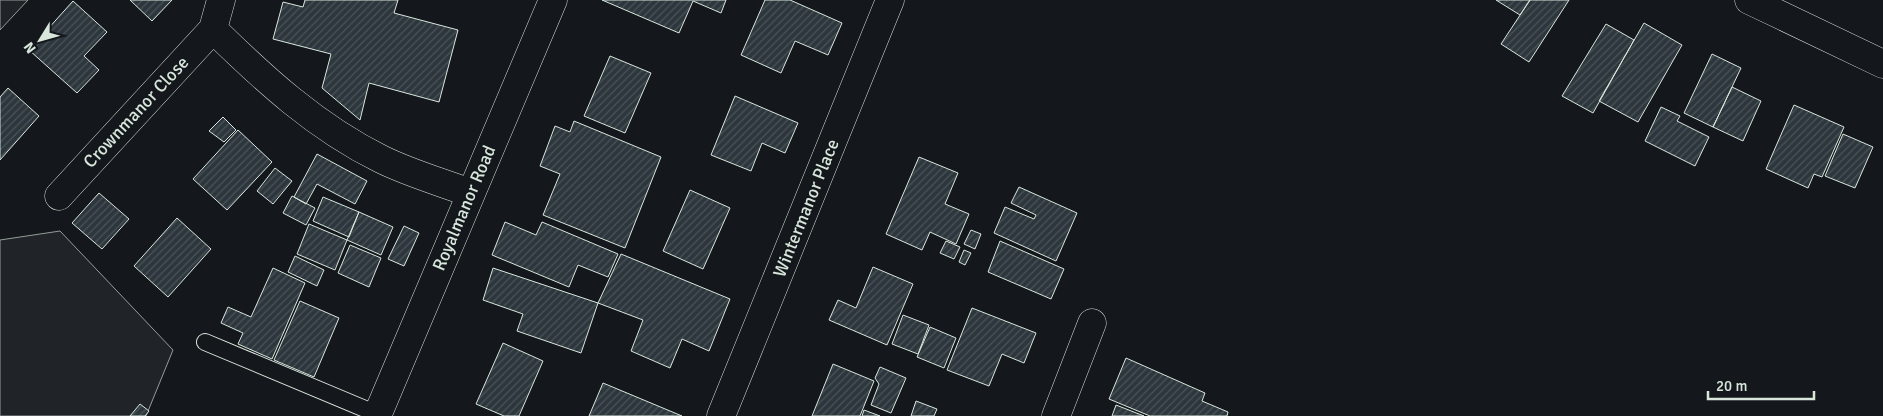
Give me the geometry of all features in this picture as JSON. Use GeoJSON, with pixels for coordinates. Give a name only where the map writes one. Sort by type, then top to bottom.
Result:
{"type":"FeatureCollection","features":[{"type":"Feature","properties":{"kind":"street","name":"Crownmanor Close"},"geometry":{"type":"LineString","coordinates":[[59,196],[213,29],[221,0]]}},
{"type":"Feature","properties":{"kind":"street","name":"Royalmanor Road"},"geometry":{"type":"LineString","coordinates":[[377,415],[553,0]]}},
{"type":"Feature","properties":{"kind":"street","name":"Wintermanor Place"},"geometry":{"type":"LineString","coordinates":[[721,416],[890,0]]}},
{"type":"Feature","properties":{"kind":"street"},"geometry":{"type":"LineString","coordinates":[[1749,0],[1883,64]]}},
{"type":"Feature","properties":{"kind":"street"},"geometry":{"type":"LineString","coordinates":[[213,29],[272,86],[330,130],[382,159],[470,194]]}},
{"type":"Feature","properties":{"kind":"street"},"geometry":{"type":"LineString","coordinates":[[1056,416],[1092,323]]}},
{"type":"Feature","properties":{"kind":"lane"},"geometry":{"type":"LineString","coordinates":[[205,342],[377,415]]}},
{"type":"Feature","properties":{"kind":"shaded area"},"geometry":{"type":"Polygon","coordinates":[[[0,0],[28,0],[0,30],[0,0]]]}},
{"type":"Feature","properties":{"kind":"shaded area"},"geometry":{"type":"Polygon","coordinates":[[[60,231],[173,350],[146,416],[0,416],[0,240],[60,231]]]}},
{"type":"Feature","properties":{"kind":"building"},"geometry":{"type":"Polygon","coordinates":[[[130,0],[172,0],[152,21],[130,0]]]}},
{"type":"Feature","properties":{"kind":"building"},"geometry":{"type":"Polygon","coordinates":[[[305,0],[398,0],[394,13],[458,30],[439,102],[369,83],[360,120],[322,88],[331,54],[273,39],[283,2],[303,7],[305,0]]]}},
{"type":"Feature","properties":{"kind":"building"},"geometry":{"type":"Polygon","coordinates":[[[602,0],[726,0],[721,13],[693,1],[679,33],[602,0]]]}},
{"type":"Feature","properties":{"kind":"building"},"geometry":{"type":"Polygon","coordinates":[[[765,0],[790,0],[842,23],[828,55],[795,41],[781,73],[741,55],[765,0]]]}},
{"type":"Feature","properties":{"kind":"building"},"geometry":{"type":"Polygon","coordinates":[[[1496,0],[1530,0],[1520,15],[1496,0]]]}},
{"type":"Feature","properties":{"kind":"building"},"geometry":{"type":"Polygon","coordinates":[[[1530,0],[1569,0],[1529,62],[1501,44],[1530,0]]]}},
{"type":"Feature","properties":{"kind":"building"},"geometry":{"type":"Polygon","coordinates":[[[73,1],[107,32],[84,56],[99,70],[77,93],[29,50],[73,1]]]}},
{"type":"Feature","properties":{"kind":"building"},"geometry":{"type":"Polygon","coordinates":[[[1644,23],[1682,45],[1638,122],[1599,101],[1644,23]]]}},
{"type":"Feature","properties":{"kind":"building"},"geometry":{"type":"Polygon","coordinates":[[[1606,24],[1634,40],[1593,113],[1562,96],[1606,24]]]}},
{"type":"Feature","properties":{"kind":"building"},"geometry":{"type":"Polygon","coordinates":[[[1712,54],[1741,68],[1713,127],[1684,113],[1712,54]]]}},
{"type":"Feature","properties":{"kind":"building"},"geometry":{"type":"Polygon","coordinates":[[[610,56],[651,73],[625,133],[584,116],[610,56]]]}},
{"type":"Feature","properties":{"kind":"building"},"geometry":{"type":"Polygon","coordinates":[[[1732,87],[1761,101],[1743,141],[1713,127],[1732,87]]]}},
{"type":"Feature","properties":{"kind":"building"},"geometry":{"type":"Polygon","coordinates":[[[8,88],[39,116],[0,160],[0,97],[8,88]]]}},
{"type":"Feature","properties":{"kind":"building"},"geometry":{"type":"Polygon","coordinates":[[[735,96],[798,123],[785,153],[762,143],[751,171],[711,155],[735,96]]]}},
{"type":"Feature","properties":{"kind":"building"},"geometry":{"type":"Polygon","coordinates":[[[1794,105],[1844,127],[1822,177],[1814,174],[1808,188],[1766,169],[1794,105]]]}},
{"type":"Feature","properties":{"kind":"building"},"geometry":{"type":"Polygon","coordinates":[[[1661,107],[1680,116],[1677,121],[1709,137],[1695,166],[1645,141],[1661,107]]]}},
{"type":"Feature","properties":{"kind":"building"},"geometry":{"type":"Polygon","coordinates":[[[223,117],[236,130],[224,142],[209,131],[223,117]]]}},
{"type":"Feature","properties":{"kind":"building"},"geometry":{"type":"Polygon","coordinates":[[[574,121],[661,157],[625,248],[543,215],[560,174],[540,166],[555,126],[570,132],[574,121]]]}},
{"type":"Feature","properties":{"kind":"building"},"geometry":{"type":"Polygon","coordinates":[[[238,130],[272,162],[227,210],[193,179],[238,130]]]}},
{"type":"Feature","properties":{"kind":"building"},"geometry":{"type":"Polygon","coordinates":[[[1843,134],[1873,147],[1855,188],[1825,176],[1843,134]]]}},
{"type":"Feature","properties":{"kind":"building"},"geometry":{"type":"Polygon","coordinates":[[[317,154],[367,181],[355,204],[317,184],[306,204],[294,197],[317,154]]]}},
{"type":"Feature","properties":{"kind":"building"},"geometry":{"type":"Polygon","coordinates":[[[919,157],[958,173],[945,204],[969,214],[956,244],[930,232],[922,250],[886,234],[919,157]]]}},
{"type":"Feature","properties":{"kind":"building"},"geometry":{"type":"Polygon","coordinates":[[[275,168],[292,181],[273,204],[257,191],[275,168]]]}},
{"type":"Feature","properties":{"kind":"building"},"geometry":{"type":"Polygon","coordinates":[[[1019,187],[1077,213],[1056,261],[994,233],[1005,207],[1034,219],[1036,215],[1011,203],[1019,187]]]}},
{"type":"Feature","properties":{"kind":"building"},"geometry":{"type":"Polygon","coordinates":[[[690,190],[730,208],[703,269],[663,251],[690,190]]]}},
{"type":"Feature","properties":{"kind":"building"},"geometry":{"type":"Polygon","coordinates":[[[99,193],[129,219],[102,249],[72,223],[99,193]]]}},
{"type":"Feature","properties":{"kind":"building"},"geometry":{"type":"Polygon","coordinates":[[[292,196],[315,208],[306,225],[283,213],[292,196]]]}},
{"type":"Feature","properties":{"kind":"building"},"geometry":{"type":"Polygon","coordinates":[[[323,197],[359,212],[349,237],[313,221],[323,197]]]}},
{"type":"Feature","properties":{"kind":"building"},"geometry":{"type":"Polygon","coordinates":[[[359,212],[393,227],[381,255],[347,240],[359,212]]]}},
{"type":"Feature","properties":{"kind":"building"},"geometry":{"type":"Polygon","coordinates":[[[177,218],[211,249],[168,297],[134,266],[177,218]]]}},
{"type":"Feature","properties":{"kind":"building"},"geometry":{"type":"Polygon","coordinates":[[[505,222],[536,235],[542,222],[618,254],[608,277],[578,265],[569,287],[492,255],[505,222]]]}},
{"type":"Feature","properties":{"kind":"building"},"geometry":{"type":"Polygon","coordinates":[[[309,224],[347,240],[335,270],[297,254],[309,224]]]}},
{"type":"Feature","properties":{"kind":"building"},"geometry":{"type":"Polygon","coordinates":[[[404,226],[419,233],[404,266],[388,259],[404,226]]]}},
{"type":"Feature","properties":{"kind":"building"},"geometry":{"type":"Polygon","coordinates":[[[971,230],[981,234],[975,249],[964,244],[971,230]]]}},
{"type":"Feature","properties":{"kind":"building"},"geometry":{"type":"Polygon","coordinates":[[[946,241],[960,247],[954,259],[940,253],[946,241]]]}},
{"type":"Feature","properties":{"kind":"building"},"geometry":{"type":"Polygon","coordinates":[[[1000,241],[1064,269],[1051,299],[988,272],[1000,241]]]}},
{"type":"Feature","properties":{"kind":"building"},"geometry":{"type":"Polygon","coordinates":[[[350,245],[381,258],[369,287],[338,273],[350,245]]]}},
{"type":"Feature","properties":{"kind":"building"},"geometry":{"type":"Polygon","coordinates":[[[964,250],[971,253],[965,265],[959,262],[964,250]]]}},
{"type":"Feature","properties":{"kind":"building"},"geometry":{"type":"Polygon","coordinates":[[[621,254],[730,299],[709,351],[682,339],[670,368],[631,351],[643,320],[598,303],[621,254]]]}},
{"type":"Feature","properties":{"kind":"building"},"geometry":{"type":"Polygon","coordinates":[[[295,256],[324,270],[317,286],[288,272],[295,256]]]}},
{"type":"Feature","properties":{"kind":"building"},"geometry":{"type":"Polygon","coordinates":[[[873,267],[913,284],[887,345],[829,320],[838,300],[856,308],[873,267]]]}},
{"type":"Feature","properties":{"kind":"building"},"geometry":{"type":"Polygon","coordinates":[[[273,268],[305,283],[272,359],[238,344],[243,333],[221,323],[228,307],[251,317],[273,268]]]}},
{"type":"Feature","properties":{"kind":"building"},"geometry":{"type":"Polygon","coordinates":[[[493,268],[598,303],[581,353],[517,331],[523,314],[483,300],[493,268]]]}},
{"type":"Feature","properties":{"kind":"building"},"geometry":{"type":"Polygon","coordinates":[[[300,301],[339,318],[314,377],[274,360],[300,301]]]}},
{"type":"Feature","properties":{"kind":"building"},"geometry":{"type":"Polygon","coordinates":[[[972,308],[1036,333],[1024,363],[1002,354],[989,386],[947,370],[972,308]]]}},
{"type":"Feature","properties":{"kind":"building"},"geometry":{"type":"Polygon","coordinates":[[[903,315],[929,325],[918,354],[892,344],[903,315]]]}},
{"type":"Feature","properties":{"kind":"building"},"geometry":{"type":"Polygon","coordinates":[[[930,327],[956,338],[944,368],[917,357],[930,327]]]}},
{"type":"Feature","properties":{"kind":"building"},"geometry":{"type":"Polygon","coordinates":[[[503,343],[543,361],[519,416],[504,416],[476,404],[503,343]]]}},
{"type":"Feature","properties":{"kind":"building"},"geometry":{"type":"Polygon","coordinates":[[[1126,358],[1205,393],[1202,401],[1228,412],[1227,416],[1150,416],[1109,399],[1126,358]]]}},
{"type":"Feature","properties":{"kind":"building"},"geometry":{"type":"Polygon","coordinates":[[[833,364],[874,381],[860,416],[812,416],[833,364]]]}},
{"type":"Feature","properties":{"kind":"building"},"geometry":{"type":"Polygon","coordinates":[[[880,367],[906,378],[891,413],[871,405],[879,384],[875,378],[880,367]]]}},
{"type":"Feature","properties":{"kind":"building"},"geometry":{"type":"Polygon","coordinates":[[[603,383],[682,416],[589,416],[603,383]]]}},
{"type":"Feature","properties":{"kind":"building"},"geometry":{"type":"Polygon","coordinates":[[[916,401],[937,409],[934,416],[911,416],[916,401]]]}},
{"type":"Feature","properties":{"kind":"building"},"geometry":{"type":"Polygon","coordinates":[[[140,404],[149,411],[145,416],[130,416],[140,404]]]}},
{"type":"Feature","properties":{"kind":"building"},"geometry":{"type":"Polygon","coordinates":[[[1116,405],[1144,416],[1112,416],[1116,405]]]}},
{"type":"Feature","properties":{"kind":"building"},"geometry":{"type":"Polygon","coordinates":[[[864,410],[880,416],[862,416],[864,410]]]}}]}
